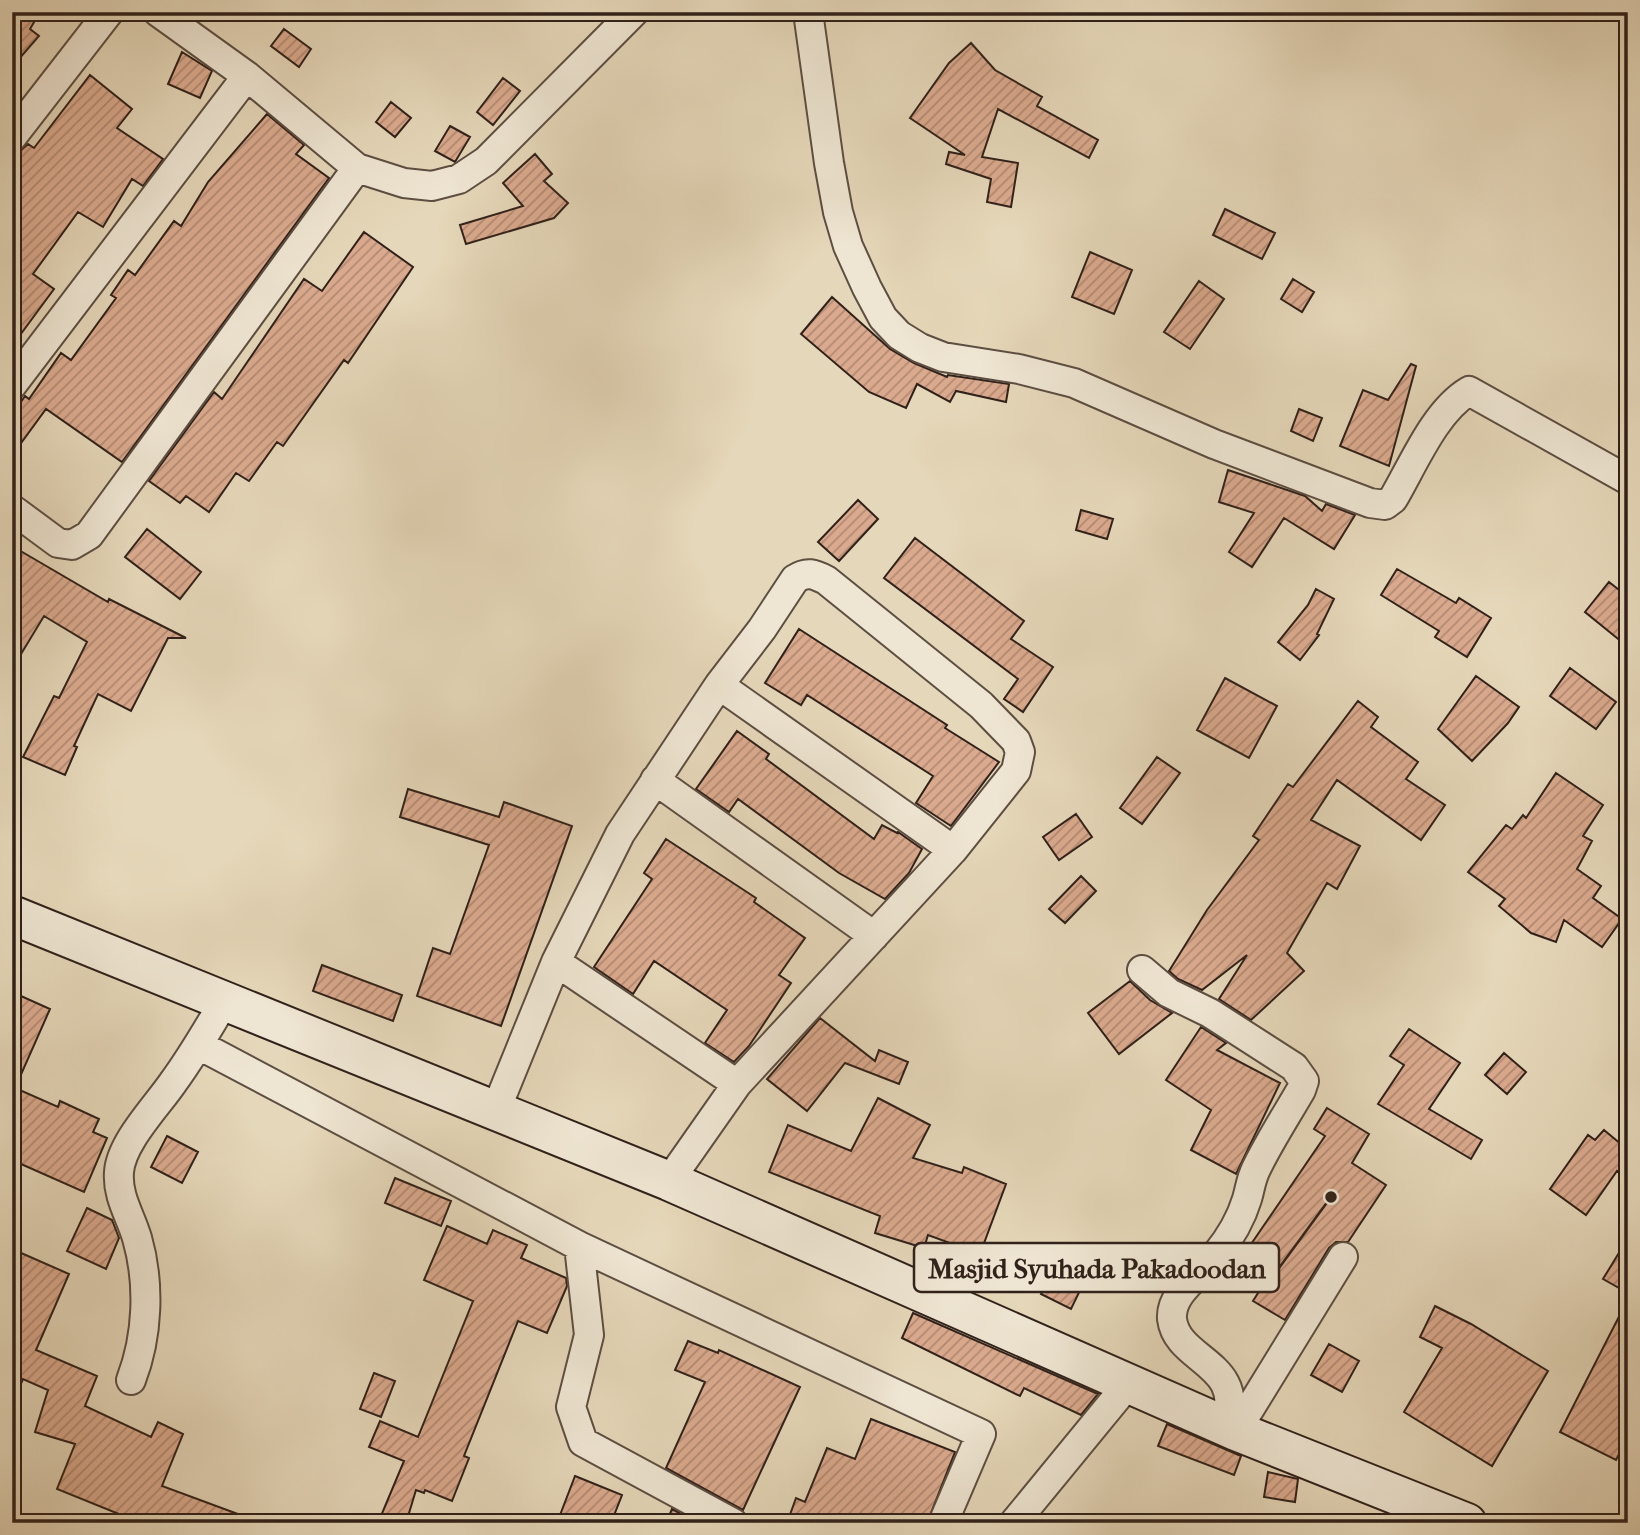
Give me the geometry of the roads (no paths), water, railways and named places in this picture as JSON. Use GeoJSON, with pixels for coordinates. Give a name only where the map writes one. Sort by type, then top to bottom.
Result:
{"type":"FeatureCollection","features":[{"type":"Feature","properties":{"kind":"street"},"geometry":{"type":"LineString","coordinates":[[12,137],[109,12]]}},
{"type":"Feature","properties":{"kind":"street"},"geometry":{"type":"LineString","coordinates":[[158,12],[247,76],[357,168],[404,183],[432,186],[459,178],[486,160],[634,12]]}},
{"type":"Feature","properties":{"kind":"street"},"geometry":{"type":"LineString","coordinates":[[808,12],[829,163],[838,212],[848,246],[883,318],[898,335],[920,348],[943,357],[1019,369],[1074,383],[1214,444],[1370,503],[1385,505],[1393,499],[1432,431],[1456,399],[1469,391],[1628,480]]}},
{"type":"Feature","properties":{"kind":"street"},"geometry":{"type":"LineString","coordinates":[[12,385],[247,76]]}},
{"type":"Feature","properties":{"kind":"street"},"geometry":{"type":"LineString","coordinates":[[12,509],[58,543],[72,545],[89,535],[357,168]]}},
{"type":"Feature","properties":{"kind":"street"},"geometry":{"type":"LineString","coordinates":[[495,1112],[556,962],[620,834],[719,685],[762,629],[795,579],[812,573],[826,580],[981,705],[1016,741],[1020,752],[1016,771],[953,850],[737,1084],[669,1181]]}},
{"type":"Feature","properties":{"kind":"street"},"geometry":{"type":"LineString","coordinates":[[719,685],[953,850]]}},
{"type":"Feature","properties":{"kind":"street"},"geometry":{"type":"LineString","coordinates":[[655,780],[874,936]]}},
{"type":"Feature","properties":{"kind":"street"},"geometry":{"type":"LineString","coordinates":[[12,915],[669,1181],[1128,1384],[1467,1523]]}},
{"type":"Feature","properties":{"kind":"street"},"geometry":{"type":"LineString","coordinates":[[556,962],[737,1084]]}},
{"type":"Feature","properties":{"kind":"street"},"geometry":{"type":"LineString","coordinates":[[1142,970],[1169,993],[1210,1013],[1294,1067],[1304,1081],[1256,1168],[1242,1213],[1216,1257],[1178,1297],[1172,1319],[1176,1331],[1225,1382],[1230,1397],[1231,1428]]}},
{"type":"Feature","properties":{"kind":"street"},"geometry":{"type":"LineString","coordinates":[[131,1380],[141,1355],[144,1282],[137,1240],[120,1195],[119,1169],[130,1142],[199,1045],[225,1000]]}},
{"type":"Feature","properties":{"kind":"street"},"geometry":{"type":"LineString","coordinates":[[199,1045],[579,1245],[981,1434],[943,1523]]}},
{"type":"Feature","properties":{"kind":"street"},"geometry":{"type":"LineString","coordinates":[[579,1245],[589,1335],[571,1407],[583,1442],[733,1523]]}},
{"type":"Feature","properties":{"kind":"street"},"geometry":{"type":"LineString","coordinates":[[1231,1428],[1343,1258]]}},
{"type":"Feature","properties":{"kind":"street"},"geometry":{"type":"LineString","coordinates":[[1014,1523],[1128,1384]]}},
{"type":"Feature","properties":{"kind":"place","name":"Masjid Syuhada Pakadoodan"},"geometry":{"type":"Point","coordinates":[1331,1197]}}]}
